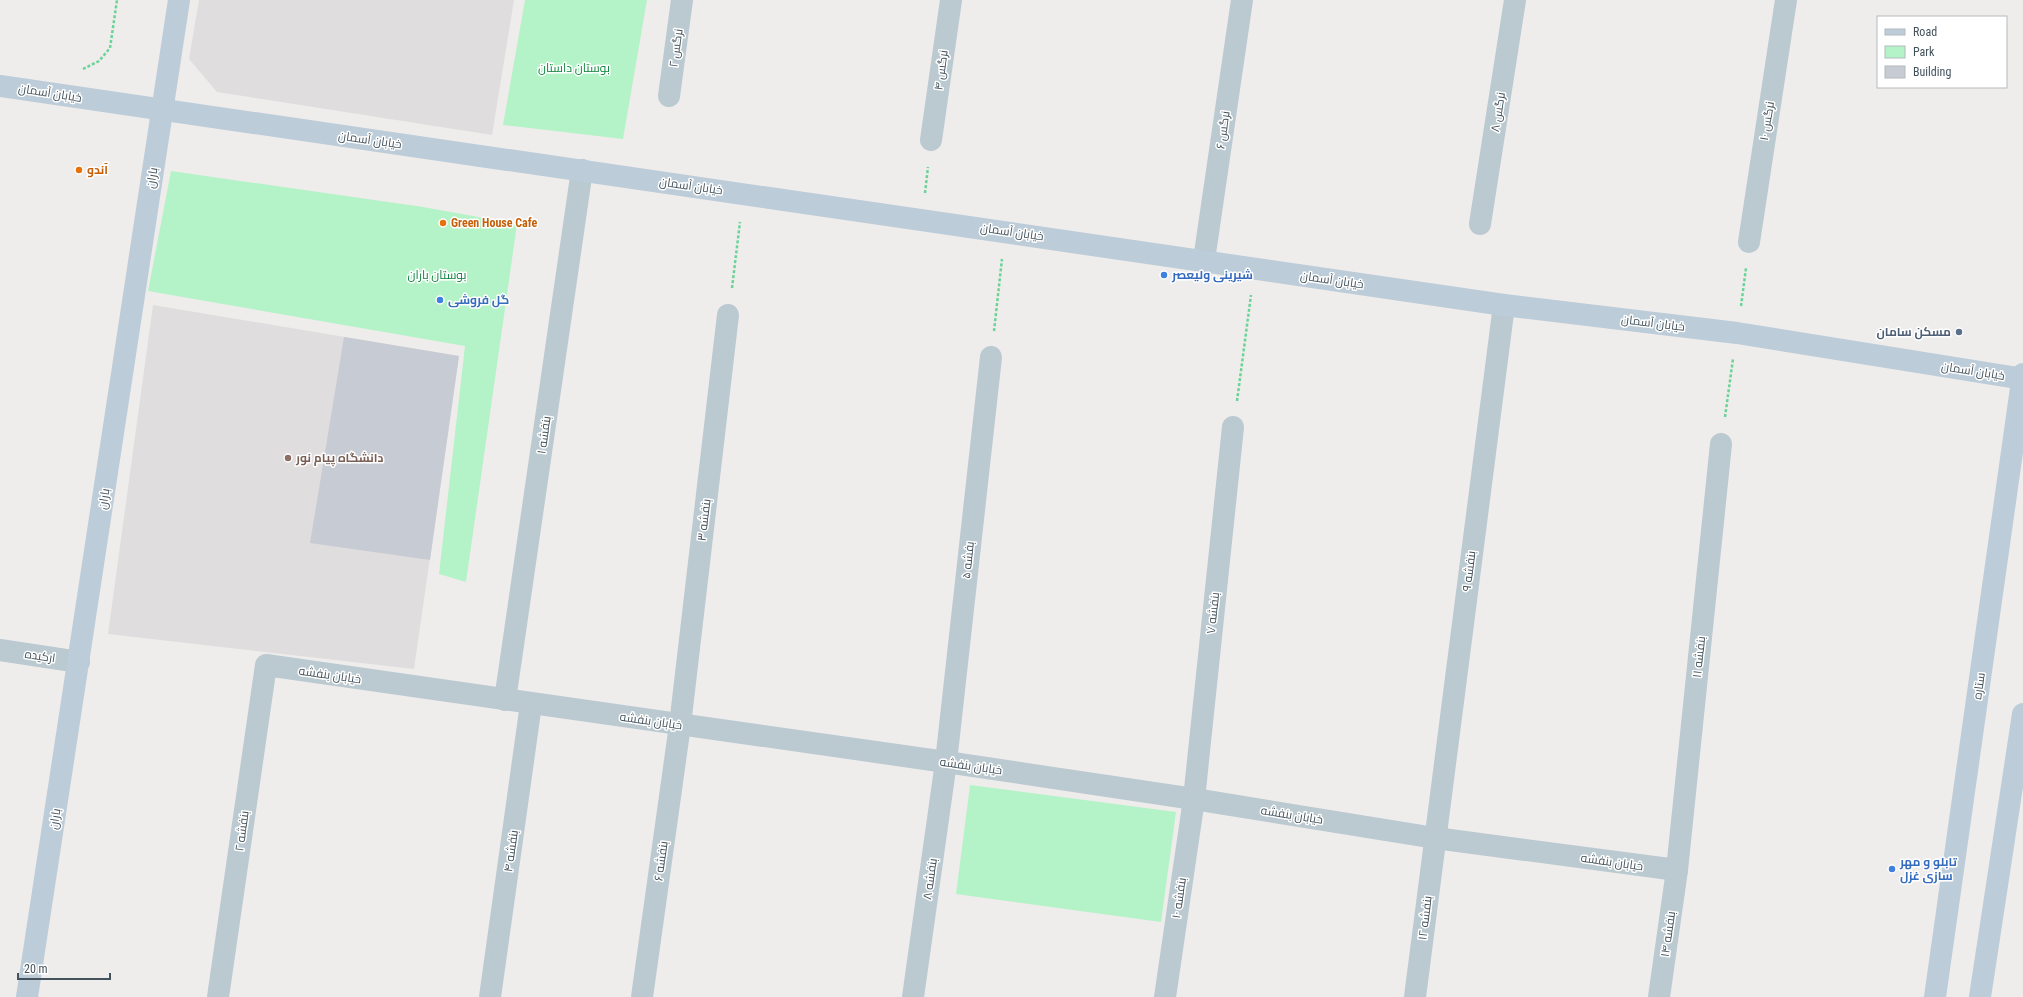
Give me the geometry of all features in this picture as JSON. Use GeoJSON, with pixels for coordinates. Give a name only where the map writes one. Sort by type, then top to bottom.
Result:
{"type":"FeatureCollection","features":[{"type":"Feature","properties":{"kind":"street","name":"باران"},"geometry":{"type":"LineString","coordinates":[[27,997],[179,0]]}},
{"type":"Feature","properties":{"kind":"street","name":"نرگس ۲"},"geometry":{"type":"LineString","coordinates":[[669,96],[682,0]]}},
{"type":"Feature","properties":{"kind":"street","name":"نرگس ۴"},"geometry":{"type":"LineString","coordinates":[[932,140],[951,0]]}},
{"type":"Feature","properties":{"kind":"street","name":"نرگس ۶"},"geometry":{"type":"LineString","coordinates":[[1204,260],[1242,0]]}},
{"type":"Feature","properties":{"kind":"street","name":"نرگس ۸"},"geometry":{"type":"LineString","coordinates":[[1480,224],[1515,0]]}},
{"type":"Feature","properties":{"kind":"street","name":"نرگس ۱۰"},"geometry":{"type":"LineString","coordinates":[[1749,242],[1786,0]]}},
{"type":"Feature","properties":{"kind":"street","name":"خیابان آسمان"},"geometry":{"type":"LineString","coordinates":[[0,86],[1504,304],[1737,333],[2023,378]]}},
{"type":"Feature","properties":{"kind":"street","name":"بنفشه ۱"},"geometry":{"type":"LineString","coordinates":[[505,700],[582,170]]}},
{"type":"Feature","properties":{"kind":"street","name":"بنفشه ۹"},"geometry":{"type":"LineString","coordinates":[[1435,838],[1504,304]]}},
{"type":"Feature","properties":{"kind":"street","name":"بنفشه ۳"},"geometry":{"type":"LineString","coordinates":[[680,725],[728,314]]}},
{"type":"Feature","properties":{"kind":"street","name":"بفشه ۵"},"geometry":{"type":"LineString","coordinates":[[946,762],[991,357]]}},
{"type":"Feature","properties":{"kind":"street","name":"ستاره"},"geometry":{"type":"LineString","coordinates":[[1935,997],[2023,378]]}},
{"type":"Feature","properties":{"kind":"street","name":"بنفشه ۷"},"geometry":{"type":"LineString","coordinates":[[1194,799],[1233,427]]}},
{"type":"Feature","properties":{"kind":"street","name":"بنفشه ۱۱"},"geometry":{"type":"LineString","coordinates":[[1677,870],[1721,444]]}},
{"type":"Feature","properties":{"kind":"street","name":"ارکیده"},"geometry":{"type":"LineString","coordinates":[[0,650],[79,662]]}},
{"type":"Feature","properties":{"kind":"street","name":"خیابان بنفشه"},"geometry":{"type":"LineString","coordinates":[[266,666],[946,762],[1194,799],[1435,838],[1677,870]]}},
{"type":"Feature","properties":{"kind":"street","name":"بنفشه ۲"},"geometry":{"type":"LineString","coordinates":[[218,997],[266,666]]}},
{"type":"Feature","properties":{"kind":"street","name":"بنفشه ۴"},"geometry":{"type":"LineString","coordinates":[[490,997],[531,704]]}},
{"type":"Feature","properties":{"kind":"street"},"geometry":{"type":"LineString","coordinates":[[1980,997],[2023,714]]}},
{"type":"Feature","properties":{"kind":"street","name":"بنفشه ۶"},"geometry":{"type":"LineString","coordinates":[[642,997],[680,725]]}},
{"type":"Feature","properties":{"kind":"street","name":"بنفشه ۸"},"geometry":{"type":"LineString","coordinates":[[913,997],[946,762]]}},
{"type":"Feature","properties":{"kind":"street","name":"بنفشه ۱۰"},"geometry":{"type":"LineString","coordinates":[[1165,997],[1194,799]]}},
{"type":"Feature","properties":{"kind":"street","name":"بنفشه ۱۲"},"geometry":{"type":"LineString","coordinates":[[1415,997],[1435,838]]}},
{"type":"Feature","properties":{"kind":"street","name":"بنفشه ۱۴"},"geometry":{"type":"LineString","coordinates":[[1659,997],[1677,870]]}},
{"type":"Feature","properties":{"kind":"path"},"geometry":{"type":"LineString","coordinates":[[77,72],[99,61],[110,48],[117,0]]}},
{"type":"Feature","properties":{"kind":"path"},"geometry":{"type":"LineString","coordinates":[[922,220],[932,140]]}},
{"type":"Feature","properties":{"kind":"path"},"geometry":{"type":"LineString","coordinates":[[728,314],[744,194]]}},
{"type":"Feature","properties":{"kind":"path"},"geometry":{"type":"LineString","coordinates":[[991,357],[1005,232]]}},
{"type":"Feature","properties":{"kind":"path"},"geometry":{"type":"LineString","coordinates":[[1233,427],[1255,268]]}},
{"type":"Feature","properties":{"kind":"shaded area"},"geometry":{"type":"Polygon","coordinates":[[[199,0],[514,0],[492,135],[217,92],[189,59],[199,0]]]}},
{"type":"Feature","properties":{"kind":"shaded area","name":"دانشگاه پیام نور"},"geometry":{"type":"Polygon","coordinates":[[[153,305],[459,356],[414,669],[108,634],[153,305]]]}},
{"type":"Feature","properties":{"kind":"green space","name":"بوستان داستان"},"geometry":{"type":"Polygon","coordinates":[[[525,0],[647,0],[623,139],[503,125],[525,0]]]}},
{"type":"Feature","properties":{"kind":"green space","name":"بوستان باران"},"geometry":{"type":"Polygon","coordinates":[[[171,171],[423,207],[517,224],[466,582],[439,574],[465,346],[148,291],[171,171]]]}},
{"type":"Feature","properties":{"kind":"green space"},"geometry":{"type":"Polygon","coordinates":[[[970,785],[1176,812],[1161,922],[956,894],[970,785]]]}},
{"type":"Feature","properties":{"kind":"building"},"geometry":{"type":"Polygon","coordinates":[[[344,337],[459,356],[430,560],[310,543],[344,337]]]}},
{"type":"Feature","properties":{"kind":"place","name":"آندو"},"geometry":{"type":"Point","coordinates":[79,170]}},
{"type":"Feature","properties":{"kind":"place","name":"Green House Cafe"},"geometry":{"type":"Point","coordinates":[443,223]}},
{"type":"Feature","properties":{"kind":"place","name":"شیرینی ولیعصر"},"geometry":{"type":"Point","coordinates":[1164,275]}},
{"type":"Feature","properties":{"kind":"place","name":"گل فروشی"},"geometry":{"type":"Point","coordinates":[440,300]}},
{"type":"Feature","properties":{"kind":"place","name":"مسکن سامان"},"geometry":{"type":"Point","coordinates":[1959,332]}},
{"type":"Feature","properties":{"kind":"place","name":"دانشگاه پیام نور"},"geometry":{"type":"Point","coordinates":[288,458]}},
{"type":"Feature","properties":{"kind":"place","name":"تابلو و مهر سازی غزل"},"geometry":{"type":"Point","coordinates":[1892,869]}}]}
